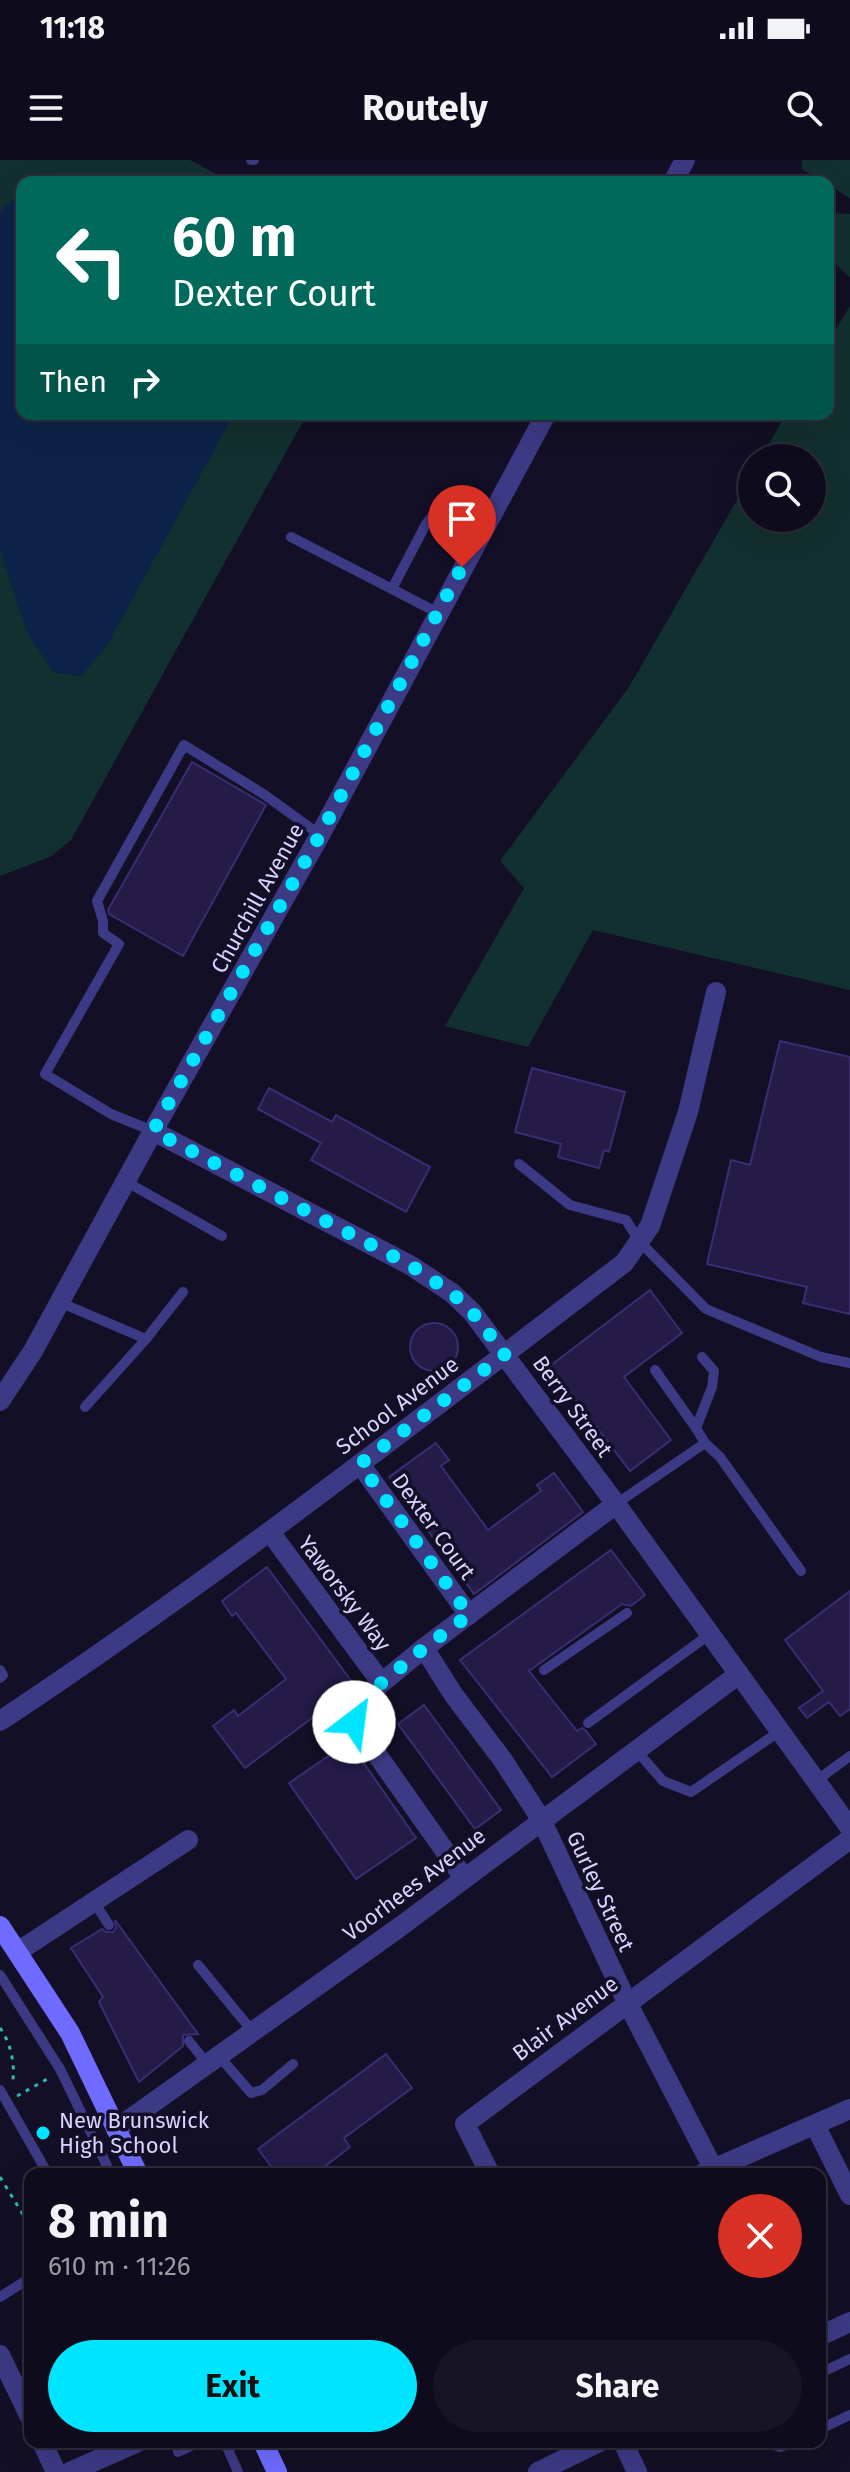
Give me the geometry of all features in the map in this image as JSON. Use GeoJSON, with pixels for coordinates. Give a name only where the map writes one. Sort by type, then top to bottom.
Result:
{"type":"FeatureCollection","features":[{"type":"Feature","properties":{"kind":"main road"},"geometry":{"type":"LineString","coordinates":[[0,1926],[70,2033],[135,2168]]}},
{"type":"Feature","properties":{"kind":"main road"},"geometry":{"type":"LineString","coordinates":[[266,2448],[277,2472]]}},
{"type":"Feature","properties":{"kind":"street","name":"Churchill Avenue"},"geometry":{"type":"LineString","coordinates":[[0,1401],[33,1351],[320,835],[543,420]]}},
{"type":"Feature","properties":{"kind":"street","name":"School Avenue"},"geometry":{"type":"LineString","coordinates":[[0,1721],[104,1653],[270,1532],[624,1263],[650,1226],[688,1112],[716,992]]}},
{"type":"Feature","properties":{"kind":"street","name":"Berry Street"},"geometry":{"type":"LineString","coordinates":[[153,1131],[410,1265],[462,1302],[505,1354],[616,1504],[850,1828]]}},
{"type":"Feature","properties":{"kind":"street","name":"Dexter Court"},"geometry":{"type":"LineString","coordinates":[[360,1464],[469,1615]]}},
{"type":"Feature","properties":{"kind":"street"},"geometry":{"type":"LineString","coordinates":[[464,1878],[354,1722],[357,1703],[424,1648],[616,1504]]}},
{"type":"Feature","properties":{"kind":"street","name":"Yaworsky Way"},"geometry":{"type":"LineString","coordinates":[[270,1532],[381,1682]]}},
{"type":"Feature","properties":{"kind":"street","name":"Gurley Street"},"geometry":{"type":"LineString","coordinates":[[424,1648],[541,1819],[706,2168]]}},
{"type":"Feature","properties":{"kind":"street","name":"Voorhees Avenue"},"geometry":{"type":"LineString","coordinates":[[116,2129],[464,1878],[739,1674]]}},
{"type":"Feature","properties":{"kind":"street","name":"Blair Avenue"},"geometry":{"type":"LineString","coordinates":[[487,2168],[465,2124],[850,1839]]}},
{"type":"Feature","properties":{"kind":"street"},"geometry":{"type":"LineString","coordinates":[[15,1948],[25,1947],[188,1840]]}},
{"type":"Feature","properties":{"kind":"street"},"geometry":{"type":"LineString","coordinates":[[714,2168],[850,2109]]}},
{"type":"Feature","properties":{"kind":"street"},"geometry":{"type":"LineString","coordinates":[[815,2125],[850,2195]]}},
{"type":"Feature","properties":{"kind":"street"},"geometry":{"type":"LineString","coordinates":[[826,2333],[850,2322]]}},
{"type":"Feature","properties":{"kind":"street"},"geometry":{"type":"LineString","coordinates":[[0,2355],[24,2405]]}},
{"type":"Feature","properties":{"kind":"street"},"geometry":{"type":"LineString","coordinates":[[45,2448],[56,2472]]}},
{"type":"Feature","properties":{"kind":"street"},"geometry":{"type":"LineString","coordinates":[[70,2472],[124,2448]]}},
{"type":"Feature","properties":{"kind":"street"},"geometry":{"type":"LineString","coordinates":[[538,2472],[587,2448]]}},
{"type":"Feature","properties":{"kind":"street"},"geometry":{"type":"LineString","coordinates":[[626,2448],[637,2472]]}},
{"type":"Feature","properties":{"kind":"lane"},"geometry":{"type":"LineString","coordinates":[[392,589],[426,524],[441,505],[487,522]]}},
{"type":"Feature","properties":{"kind":"lane"},"geometry":{"type":"LineString","coordinates":[[291,537],[438,613]]}},
{"type":"Feature","properties":{"kind":"lane"},"geometry":{"type":"LineString","coordinates":[[153,1131],[111,1114],[45,1074],[119,944],[103,933],[97,901],[184,745],[265,795],[320,835]]}},
{"type":"Feature","properties":{"kind":"lane"},"geometry":{"type":"LineString","coordinates":[[519,1164],[570,1205],[626,1220],[639,1241],[706,1309],[821,1357],[850,1363]]}},
{"type":"Feature","properties":{"kind":"lane"},"geometry":{"type":"LineString","coordinates":[[125,1181],[222,1236]]}},
{"type":"Feature","properties":{"kind":"lane"},"geometry":{"type":"LineString","coordinates":[[85,1407],[183,1292]]}},
{"type":"Feature","properties":{"kind":"lane"},"geometry":{"type":"LineString","coordinates":[[59,1302],[146,1339]]}},
{"type":"Feature","properties":{"kind":"lane"},"geometry":{"type":"LineString","coordinates":[[696,1428],[712,1387],[714,1371],[702,1357]]}},
{"type":"Feature","properties":{"kind":"lane"},"geometry":{"type":"LineString","coordinates":[[655,1370],[705,1443],[720,1457],[801,1571]]}},
{"type":"Feature","properties":{"kind":"lane"},"geometry":{"type":"LineString","coordinates":[[616,1504],[705,1443]]}},
{"type":"Feature","properties":{"kind":"lane"},"geometry":{"type":"LineString","coordinates":[[544,1670],[627,1613]]}},
{"type":"Feature","properties":{"kind":"lane"},"geometry":{"type":"LineString","coordinates":[[588,1723],[710,1634]]}},
{"type":"Feature","properties":{"kind":"lane"},"geometry":{"type":"LineString","coordinates":[[0,1670],[3,1675],[0,1678]]}},
{"type":"Feature","properties":{"kind":"lane"},"geometry":{"type":"LineString","coordinates":[[636,1750],[663,1781],[691,1792],[780,1731]]}},
{"type":"Feature","properties":{"kind":"lane"},"geometry":{"type":"LineString","coordinates":[[816,1781],[850,1756]]}},
{"type":"Feature","properties":{"kind":"lane"},"geometry":{"type":"LineString","coordinates":[[94,1902],[109,1925]]}},
{"type":"Feature","properties":{"kind":"lane"},"geometry":{"type":"LineString","coordinates":[[198,1965],[253,2032]]}},
{"type":"Feature","properties":{"kind":"lane"},"geometry":{"type":"LineString","coordinates":[[0,1975],[60,2069],[108,2168]]}},
{"type":"Feature","properties":{"kind":"lane"},"geometry":{"type":"LineString","coordinates":[[189,2041],[251,2093],[262,2090],[293,2064]]}},
{"type":"Feature","properties":{"kind":"lane"},"geometry":{"type":"LineString","coordinates":[[0,2090],[45,2168]]}},
{"type":"Feature","properties":{"kind":"lane"},"geometry":{"type":"LineString","coordinates":[[0,2297],[24,2282]]}},
{"type":"Feature","properties":{"kind":"lane"},"geometry":{"type":"LineString","coordinates":[[826,2370],[850,2359]]}},
{"type":"Feature","properties":{"kind":"lane"},"geometry":{"type":"LineString","coordinates":[[826,2426],[850,2415]]}},
{"type":"Feature","properties":{"kind":"lane"},"geometry":{"type":"LineString","coordinates":[[178,2452],[186,2448]]}},
{"type":"Feature","properties":{"kind":"lane"},"geometry":{"type":"LineString","coordinates":[[229,2448],[238,2472]]}},
{"type":"Feature","properties":{"kind":"path"},"geometry":{"type":"LineString","coordinates":[[0,2028],[12,2057],[15,2097],[51,2077]]}},
{"type":"Feature","properties":{"kind":"path"},"geometry":{"type":"LineString","coordinates":[[0,2177],[24,2216]]}},
{"type":"Feature","properties":{"kind":"green space"},"geometry":{"type":"Polygon","coordinates":[[[0,160],[190,160],[220,176],[16,176],[16,420],[304,420],[71,840],[50,857],[0,876],[0,160]]]}},
{"type":"Feature","properties":{"kind":"green space"},"geometry":{"type":"Polygon","coordinates":[[[802,160],[850,160],[850,198],[834,189],[834,176],[813,176],[802,169],[802,160]]]}},
{"type":"Feature","properties":{"kind":"green space"},"geometry":{"type":"Polygon","coordinates":[[[834,213],[850,214],[850,277],[834,263],[834,213]]]}},
{"type":"Feature","properties":{"kind":"green space"},"geometry":{"type":"Polygon","coordinates":[[[850,306],[850,990],[593,930],[528,1047],[445,1026],[524,888],[500,861],[629,687],[738,498],[738,532],[826,532],[826,444],[769,444],[783,420],[834,420],[834,332],[850,306]]]}},
{"type":"Feature","properties":{"kind":"water"},"geometry":{"type":"Polygon","coordinates":[[[16,198],[16,420],[231,420],[105,649],[81,676],[53,672],[27,632],[0,550],[0,211],[16,198]]]}},
{"type":"Feature","properties":{"kind":"building"},"geometry":{"type":"Polygon","coordinates":[[[192,762],[266,805],[183,956],[109,914],[108,910],[192,762]]]}},
{"type":"Feature","properties":{"kind":"building"},"geometry":{"type":"Polygon","coordinates":[[[780,1041],[850,1057],[850,1314],[803,1303],[807,1287],[707,1264],[731,1160],[750,1165],[780,1041]]]}},
{"type":"Feature","properties":{"kind":"building"},"geometry":{"type":"Polygon","coordinates":[[[532,1068],[625,1092],[609,1152],[604,1150],[599,1168],[558,1157],[561,1144],[515,1132],[532,1068]]]}},
{"type":"Feature","properties":{"kind":"building"},"geometry":{"type":"Polygon","coordinates":[[[269,1088],[332,1122],[336,1115],[430,1167],[406,1212],[311,1160],[321,1143],[258,1109],[269,1088]]]}},
{"type":"Feature","properties":{"kind":"building"},"geometry":{"type":"Polygon","coordinates":[[[650,1290],[682,1333],[624,1377],[671,1440],[630,1471],[550,1366],[650,1290]]]}},
{"type":"Feature","properties":{"kind":"building"},"geometry":{"type":"Polygon","coordinates":[[[434,1323],[443,1324],[451,1330],[457,1338],[457,1356],[451,1364],[443,1370],[434,1371],[425,1370],[417,1364],[411,1356],[410,1347],[411,1338],[417,1330],[425,1324],[434,1323]]]}},
{"type":"Feature","properties":{"kind":"building"},"geometry":{"type":"Polygon","coordinates":[[[436,1443],[449,1460],[441,1466],[488,1530],[541,1491],[537,1485],[554,1473],[583,1512],[474,1594],[389,1477],[436,1443]]]}},
{"type":"Feature","properties":{"kind":"building"},"geometry":{"type":"Polygon","coordinates":[[[611,1550],[645,1595],[631,1606],[622,1604],[529,1671],[577,1731],[582,1728],[596,1744],[552,1777],[460,1660],[611,1550]]]}},
{"type":"Feature","properties":{"kind":"building"},"geometry":{"type":"Polygon","coordinates":[[[267,1567],[355,1686],[245,1768],[213,1726],[234,1710],[238,1716],[286,1679],[236,1613],[232,1616],[222,1601],[267,1567]]]}},
{"type":"Feature","properties":{"kind":"building"},"geometry":{"type":"Polygon","coordinates":[[[850,1591],[850,1709],[840,1716],[829,1702],[807,1718],[799,1708],[823,1691],[785,1640],[850,1591]]]}},
{"type":"Feature","properties":{"kind":"building"},"geometry":{"type":"Polygon","coordinates":[[[424,1705],[501,1810],[475,1829],[398,1724],[424,1705]]]}},
{"type":"Feature","properties":{"kind":"building"},"geometry":{"type":"Polygon","coordinates":[[[349,1742],[416,1838],[356,1879],[289,1783],[349,1742]]]}},
{"type":"Feature","properties":{"kind":"building"},"geometry":{"type":"Polygon","coordinates":[[[115,1920],[198,2034],[183,2035],[183,2046],[139,2082],[99,2002],[103,1997],[71,1948],[102,1929],[113,1932],[115,1920]]]}},
{"type":"Feature","properties":{"kind":"building"},"geometry":{"type":"Polygon","coordinates":[[[386,2054],[412,2088],[344,2138],[350,2147],[323,2168],[272,2168],[258,2149],[386,2054]]]}},
{"type":"Feature","properties":{"kind":"place","name":"New Brunswick High School"},"geometry":{"type":"Point","coordinates":[43,2133]}},
{"type":"Feature","properties":{"kind":"route"},"geometry":{"type":"LineString","coordinates":[[354,1722],[357,1703],[469,1615],[360,1464],[505,1354],[472,1312],[452,1293],[410,1265],[153,1131],[320,835],[462,567]]}}]}
